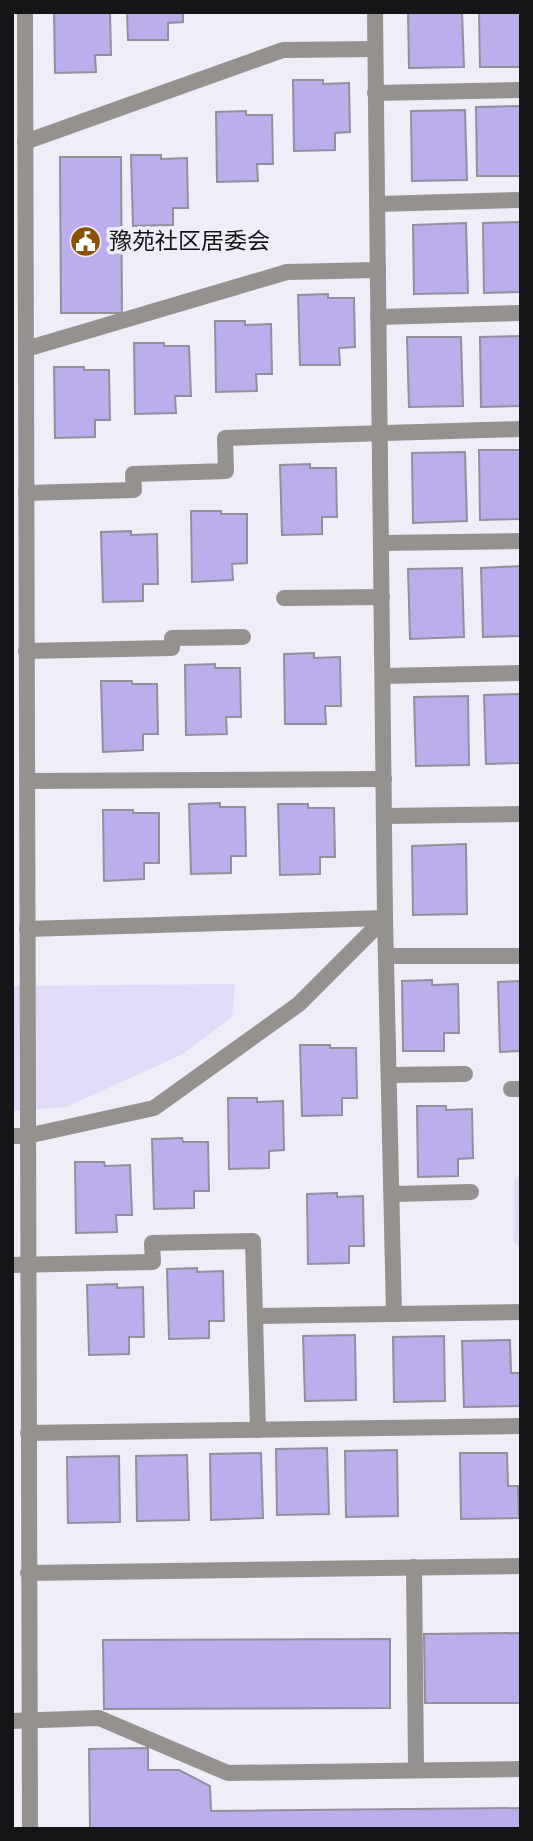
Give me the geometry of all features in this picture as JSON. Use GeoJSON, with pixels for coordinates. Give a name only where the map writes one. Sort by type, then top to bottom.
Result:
{"type":"FeatureCollection","features":[{"type":"Feature","properties":{"kind":"lane"},"geometry":{"type":"LineString","coordinates":[[375,12],[385,918],[394,1313]]}},
{"type":"Feature","properties":{"kind":"lane"},"geometry":{"type":"LineString","coordinates":[[21,15],[25,142],[19,160],[19,293],[26,349],[19,431],[26,493],[19,555],[26,651],[19,673],[27,781],[20,815],[27,929],[20,953],[20,1391],[28,1433],[20,1543],[28,1573],[30,1829]]}},
{"type":"Feature","properties":{"kind":"lane"},"geometry":{"type":"LineString","coordinates":[[25,142],[283,50],[375,49]]}},
{"type":"Feature","properties":{"kind":"lane"},"geometry":{"type":"LineString","coordinates":[[375,93],[521,90]]}},
{"type":"Feature","properties":{"kind":"lane"},"geometry":{"type":"LineString","coordinates":[[377,204],[521,201]]}},
{"type":"Feature","properties":{"kind":"lane"},"geometry":{"type":"LineString","coordinates":[[26,349],[287,272],[378,270]]}},
{"type":"Feature","properties":{"kind":"lane"},"geometry":{"type":"LineString","coordinates":[[378,317],[521,313]]}},
{"type":"Feature","properties":{"kind":"lane"},"geometry":{"type":"LineString","coordinates":[[26,493],[134,490],[133,474],[226,471],[225,438],[521,429]]}},
{"type":"Feature","properties":{"kind":"lane"},"geometry":{"type":"LineString","coordinates":[[381,543],[521,541]]}},
{"type":"Feature","properties":{"kind":"lane"},"geometry":{"type":"LineString","coordinates":[[284,598],[382,597]]}},
{"type":"Feature","properties":{"kind":"lane"},"geometry":{"type":"LineString","coordinates":[[26,651],[172,648],[172,638],[243,637]]}},
{"type":"Feature","properties":{"kind":"lane"},"geometry":{"type":"LineString","coordinates":[[383,676],[521,673]]}},
{"type":"Feature","properties":{"kind":"lane"},"geometry":{"type":"LineString","coordinates":[[27,781],[384,779]]}},
{"type":"Feature","properties":{"kind":"lane"},"geometry":{"type":"LineString","coordinates":[[385,816],[521,814]]}},
{"type":"Feature","properties":{"kind":"lane"},"geometry":{"type":"LineString","coordinates":[[27,929],[385,918]]}},
{"type":"Feature","properties":{"kind":"lane"},"geometry":{"type":"LineString","coordinates":[[20,1136],[154,1108],[299,1004],[385,918]]}},
{"type":"Feature","properties":{"kind":"lane"},"geometry":{"type":"LineString","coordinates":[[386,956],[521,956]]}},
{"type":"Feature","properties":{"kind":"lane"},"geometry":{"type":"LineString","coordinates":[[388,1075],[465,1074]]}},
{"type":"Feature","properties":{"kind":"lane"},"geometry":{"type":"LineString","coordinates":[[392,1194],[471,1192]]}},
{"type":"Feature","properties":{"kind":"lane"},"geometry":{"type":"LineString","coordinates":[[20,1265],[153,1262],[152,1243],[253,1241],[258,1430]]}},
{"type":"Feature","properties":{"kind":"lane"},"geometry":{"type":"LineString","coordinates":[[255,1315],[521,1311]]}},
{"type":"Feature","properties":{"kind":"lane"},"geometry":{"type":"LineString","coordinates":[[28,1433],[521,1426]]}},
{"type":"Feature","properties":{"kind":"lane"},"geometry":{"type":"LineString","coordinates":[[28,1573],[521,1566]]}},
{"type":"Feature","properties":{"kind":"lane"},"geometry":{"type":"LineString","coordinates":[[414,1567],[416,1770]]}},
{"type":"Feature","properties":{"kind":"lane"},"geometry":{"type":"LineString","coordinates":[[12,1721],[99,1718],[228,1773],[521,1769]]}},
{"type":"Feature","properties":{"kind":"shaded area"},"geometry":{"type":"Polygon","coordinates":[[[235,984],[232,1017],[181,1055],[66,1107],[12,1111],[12,986],[235,984]]]}},
{"type":"Feature","properties":{"kind":"shaded area"},"geometry":{"type":"Polygon","coordinates":[[[521,1173],[521,1251],[513,1239],[514,1181],[521,1173]]]}},
{"type":"Feature","properties":{"kind":"building"},"geometry":{"type":"Polygon","coordinates":[[[54,12],[110,12],[111,55],[95,55],[96,72],[55,73],[54,12]]]}},
{"type":"Feature","properties":{"kind":"building"},"geometry":{"type":"Polygon","coordinates":[[[127,12],[183,12],[183,22],[168,23],[168,40],[128,40],[127,12]]]}},
{"type":"Feature","properties":{"kind":"building"},"geometry":{"type":"Polygon","coordinates":[[[408,12],[462,12],[464,67],[409,68],[408,12]]]}},
{"type":"Feature","properties":{"kind":"building"},"geometry":{"type":"Polygon","coordinates":[[[479,12],[521,12],[521,67],[480,67],[479,12]]]}},
{"type":"Feature","properties":{"kind":"building"},"geometry":{"type":"Polygon","coordinates":[[[293,80],[323,80],[323,84],[349,83],[350,132],[335,133],[335,150],[294,151],[293,80]]]}},
{"type":"Feature","properties":{"kind":"building"},"geometry":{"type":"Polygon","coordinates":[[[521,106],[521,176],[477,176],[476,107],[521,106]]]}},
{"type":"Feature","properties":{"kind":"building"},"geometry":{"type":"Polygon","coordinates":[[[465,110],[467,180],[412,181],[411,111],[465,110]]]}},
{"type":"Feature","properties":{"kind":"building"},"geometry":{"type":"Polygon","coordinates":[[[246,111],[246,115],[272,115],[273,164],[257,164],[258,181],[217,182],[216,112],[246,111]]]}},
{"type":"Feature","properties":{"kind":"building"},"geometry":{"type":"Polygon","coordinates":[[[131,155],[161,155],[161,159],[187,158],[188,208],[173,208],[173,225],[133,226],[131,155]]]}},
{"type":"Feature","properties":{"kind":"building"},"geometry":{"type":"Polygon","coordinates":[[[60,157],[121,157],[122,313],[61,313],[60,157]]]}},
{"type":"Feature","properties":{"kind":"building"},"geometry":{"type":"Polygon","coordinates":[[[521,222],[521,292],[484,293],[483,223],[521,222]]]}},
{"type":"Feature","properties":{"kind":"building"},"geometry":{"type":"Polygon","coordinates":[[[466,223],[468,293],[414,294],[413,225],[466,223]]]}},
{"type":"Feature","properties":{"kind":"building"},"geometry":{"type":"Polygon","coordinates":[[[328,294],[328,298],[354,298],[355,347],[339,348],[340,365],[300,365],[298,295],[328,294]]]}},
{"type":"Feature","properties":{"kind":"building"},"geometry":{"type":"Polygon","coordinates":[[[215,321],[245,321],[245,325],[271,324],[272,374],[256,374],[257,391],[216,392],[215,321]]]}},
{"type":"Feature","properties":{"kind":"building"},"geometry":{"type":"Polygon","coordinates":[[[521,336],[521,406],[481,407],[480,337],[521,336]]]}},
{"type":"Feature","properties":{"kind":"building"},"geometry":{"type":"Polygon","coordinates":[[[407,337],[461,337],[463,406],[409,407],[407,337]]]}},
{"type":"Feature","properties":{"kind":"building"},"geometry":{"type":"Polygon","coordinates":[[[134,343],[189,346],[191,396],[175,396],[176,413],[135,414],[134,343]]]}},
{"type":"Feature","properties":{"kind":"building"},"geometry":{"type":"Polygon","coordinates":[[[54,367],[109,370],[110,420],[95,420],[95,437],[55,438],[54,367]]]}},
{"type":"Feature","properties":{"kind":"building"},"geometry":{"type":"Polygon","coordinates":[[[479,450],[521,450],[521,519],[480,520],[479,450]]]}},
{"type":"Feature","properties":{"kind":"building"},"geometry":{"type":"Polygon","coordinates":[[[465,452],[467,521],[413,523],[412,453],[465,452]]]}},
{"type":"Feature","properties":{"kind":"building"},"geometry":{"type":"Polygon","coordinates":[[[310,464],[310,468],[336,468],[337,517],[322,517],[322,534],[282,535],[280,465],[310,464]]]}},
{"type":"Feature","properties":{"kind":"building"},"geometry":{"type":"Polygon","coordinates":[[[191,511],[247,514],[247,563],[232,564],[233,580],[192,582],[191,511]]]}},
{"type":"Feature","properties":{"kind":"building"},"geometry":{"type":"Polygon","coordinates":[[[131,531],[131,535],[157,534],[158,584],[143,584],[143,601],[103,602],[101,532],[131,531]]]}},
{"type":"Feature","properties":{"kind":"building"},"geometry":{"type":"Polygon","coordinates":[[[521,566],[521,636],[483,637],[481,568],[521,566]]]}},
{"type":"Feature","properties":{"kind":"building"},"geometry":{"type":"Polygon","coordinates":[[[462,568],[464,637],[410,639],[408,569],[462,568]]]}},
{"type":"Feature","properties":{"kind":"building"},"geometry":{"type":"Polygon","coordinates":[[[314,653],[314,658],[340,657],[341,706],[325,706],[326,724],[285,724],[284,654],[314,653]]]}},
{"type":"Feature","properties":{"kind":"building"},"geometry":{"type":"Polygon","coordinates":[[[215,664],[215,668],[240,668],[241,717],[226,717],[227,734],[186,735],[185,665],[215,664]]]}},
{"type":"Feature","properties":{"kind":"building"},"geometry":{"type":"Polygon","coordinates":[[[101,681],[157,684],[158,734],[143,734],[143,750],[103,752],[101,681]]]}},
{"type":"Feature","properties":{"kind":"building"},"geometry":{"type":"Polygon","coordinates":[[[521,694],[521,763],[486,764],[484,695],[521,694]]]}},
{"type":"Feature","properties":{"kind":"building"},"geometry":{"type":"Polygon","coordinates":[[[468,696],[469,765],[416,766],[414,697],[468,696]]]}},
{"type":"Feature","properties":{"kind":"building"},"geometry":{"type":"Polygon","coordinates":[[[220,803],[220,807],[245,807],[246,856],[231,856],[231,873],[191,874],[189,804],[220,803]]]}},
{"type":"Feature","properties":{"kind":"building"},"geometry":{"type":"Polygon","coordinates":[[[278,804],[308,804],[308,808],[334,808],[335,857],[320,857],[320,874],[280,875],[278,804]]]}},
{"type":"Feature","properties":{"kind":"building"},"geometry":{"type":"Polygon","coordinates":[[[103,810],[159,813],[159,863],[144,863],[144,879],[104,881],[103,810]]]}},
{"type":"Feature","properties":{"kind":"building"},"geometry":{"type":"Polygon","coordinates":[[[466,844],[467,914],[413,915],[412,846],[466,844]]]}},
{"type":"Feature","properties":{"kind":"building"},"geometry":{"type":"Polygon","coordinates":[[[432,980],[432,985],[458,984],[459,1033],[444,1033],[444,1051],[403,1051],[402,981],[432,980]]]}},
{"type":"Feature","properties":{"kind":"building"},"geometry":{"type":"Polygon","coordinates":[[[521,981],[521,1051],[500,1052],[498,982],[521,981]]]}},
{"type":"Feature","properties":{"kind":"building"},"geometry":{"type":"Polygon","coordinates":[[[300,1045],[356,1048],[357,1098],[342,1098],[342,1115],[302,1116],[300,1045]]]}},
{"type":"Feature","properties":{"kind":"building"},"geometry":{"type":"Polygon","coordinates":[[[228,1098],[257,1098],[257,1102],[283,1101],[284,1150],[269,1151],[269,1168],[229,1169],[228,1098]]]}},
{"type":"Feature","properties":{"kind":"building"},"geometry":{"type":"Polygon","coordinates":[[[417,1106],[446,1106],[446,1110],[472,1109],[473,1158],[458,1159],[458,1176],[418,1177],[417,1106]]]}},
{"type":"Feature","properties":{"kind":"building"},"geometry":{"type":"Polygon","coordinates":[[[182,1138],[183,1142],[208,1142],[209,1191],[194,1191],[194,1208],[154,1209],[152,1139],[182,1138]]]}},
{"type":"Feature","properties":{"kind":"building"},"geometry":{"type":"Polygon","coordinates":[[[75,1162],[104,1162],[105,1166],[130,1165],[132,1215],[116,1215],[117,1232],[76,1233],[75,1162]]]}},
{"type":"Feature","properties":{"kind":"building"},"geometry":{"type":"Polygon","coordinates":[[[337,1193],[337,1197],[363,1196],[364,1246],[349,1246],[349,1263],[308,1264],[307,1194],[337,1193]]]}},
{"type":"Feature","properties":{"kind":"building"},"geometry":{"type":"Polygon","coordinates":[[[197,1268],[197,1272],[223,1271],[224,1321],[209,1321],[209,1338],[169,1339],[167,1269],[197,1268]]]}},
{"type":"Feature","properties":{"kind":"building"},"geometry":{"type":"Polygon","coordinates":[[[117,1284],[117,1288],[143,1287],[144,1337],[129,1337],[129,1354],[89,1355],[87,1285],[117,1284]]]}},
{"type":"Feature","properties":{"kind":"building"},"geometry":{"type":"Polygon","coordinates":[[[355,1335],[356,1400],[305,1401],[303,1336],[355,1335]]]}},
{"type":"Feature","properties":{"kind":"building"},"geometry":{"type":"Polygon","coordinates":[[[444,1336],[445,1401],[394,1402],[393,1337],[444,1336]]]}},
{"type":"Feature","properties":{"kind":"building"},"geometry":{"type":"Polygon","coordinates":[[[510,1340],[511,1373],[521,1373],[521,1406],[464,1407],[462,1341],[510,1340]]]}},
{"type":"Feature","properties":{"kind":"building"},"geometry":{"type":"Polygon","coordinates":[[[327,1448],[329,1514],[277,1515],[276,1449],[327,1448]]]}},
{"type":"Feature","properties":{"kind":"building"},"geometry":{"type":"Polygon","coordinates":[[[397,1450],[398,1516],[346,1517],[345,1451],[397,1450]]]}},
{"type":"Feature","properties":{"kind":"building"},"geometry":{"type":"Polygon","coordinates":[[[261,1453],[263,1518],[211,1520],[210,1454],[261,1453]]]}},
{"type":"Feature","properties":{"kind":"building"},"geometry":{"type":"Polygon","coordinates":[[[460,1453],[507,1453],[508,1486],[518,1486],[519,1518],[461,1519],[460,1453]]]}},
{"type":"Feature","properties":{"kind":"building"},"geometry":{"type":"Polygon","coordinates":[[[187,1455],[189,1520],[137,1521],[136,1456],[187,1455]]]}},
{"type":"Feature","properties":{"kind":"building"},"geometry":{"type":"Polygon","coordinates":[[[119,1456],[120,1522],[68,1523],[67,1457],[119,1456]]]}},
{"type":"Feature","properties":{"kind":"building"},"geometry":{"type":"Polygon","coordinates":[[[521,1633],[521,1703],[425,1703],[424,1634],[521,1633]]]}},
{"type":"Feature","properties":{"kind":"building"},"geometry":{"type":"Polygon","coordinates":[[[390,1639],[390,1708],[104,1709],[103,1640],[390,1639]]]}},
{"type":"Feature","properties":{"kind":"building"},"geometry":{"type":"Polygon","coordinates":[[[148,1748],[148,1770],[179,1770],[210,1786],[211,1811],[521,1808],[521,1829],[90,1829],[89,1749],[148,1748]]]}},
{"type":"Feature","properties":{"kind":"place","name":"豫苑社区居委会"},"geometry":{"type":"Point","coordinates":[86,241]}}]}
